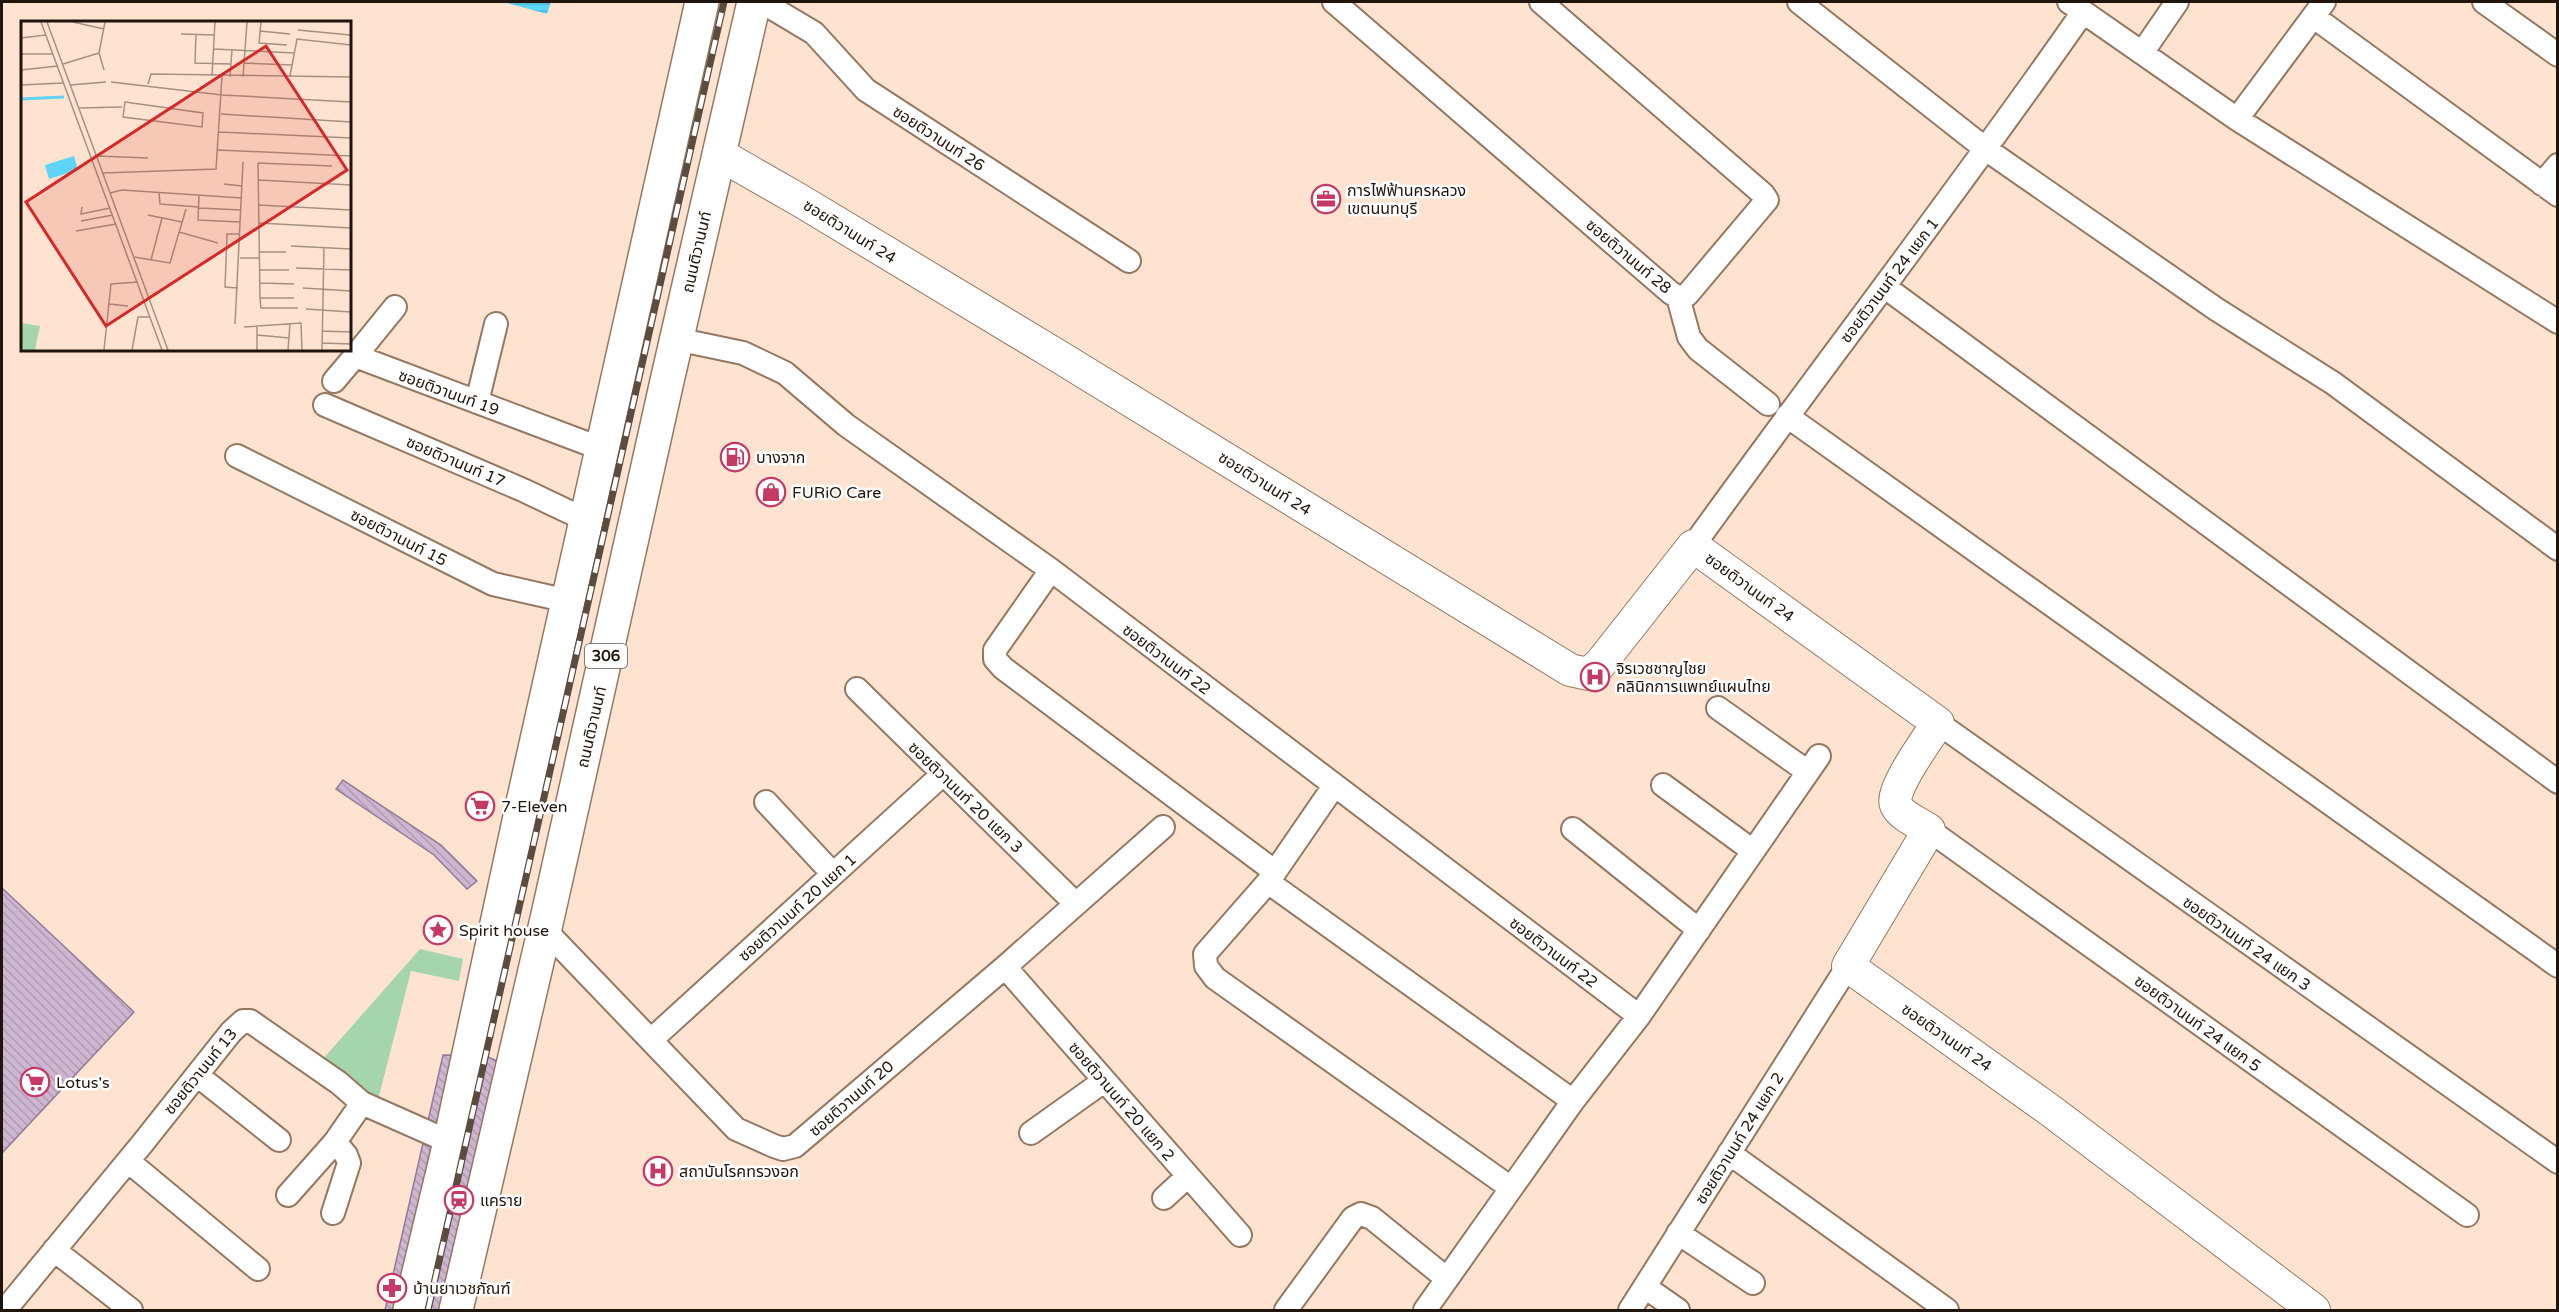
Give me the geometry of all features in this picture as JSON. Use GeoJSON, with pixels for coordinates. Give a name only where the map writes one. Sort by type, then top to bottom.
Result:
{"type":"FeatureCollection","features":[{"type":"Feature","properties":{"kind":"main road"},"geometry":{"type":"LineString","coordinates":[[410,1311],[450,1142],[702,2]]}},
{"type":"Feature","properties":{"kind":"main road","name":"ถนนติวานนท์"},"geometry":{"type":"LineString","coordinates":[[456,1311],[754,2]]}},
{"type":"Feature","properties":{"kind":"street","name":"ซอยติวานนท์ 26"},"geometry":{"type":"LineString","coordinates":[[762,2],[814,33],[866,90],[1129,261]]}},
{"type":"Feature","properties":{"kind":"street","name":"ซอยติวานนท์ 28"},"geometry":{"type":"LineString","coordinates":[[1334,2],[1671,293],[1678,297],[1687,295],[1767,200],[1763,194],[1541,2]]}},
{"type":"Feature","properties":{"kind":"street"},"geometry":{"type":"LineString","coordinates":[[1799,2],[1987,150],[2216,309],[2333,383],[2558,549]]}},
{"type":"Feature","properties":{"kind":"street"},"geometry":{"type":"LineString","coordinates":[[2142,53],[2177,2]]}},
{"type":"Feature","properties":{"kind":"street"},"geometry":{"type":"LineString","coordinates":[[2484,2],[2558,55]]}},
{"type":"Feature","properties":{"kind":"street"},"geometry":{"type":"LineString","coordinates":[[2076,7],[2237,119],[2558,322]]}},
{"type":"Feature","properties":{"kind":"street","name":"ซอยติวานนท์ 24 แยก 1"},"geometry":{"type":"LineString","coordinates":[[1693,546],[1787,416],[1987,150],[2076,7]]}},
{"type":"Feature","properties":{"kind":"street"},"geometry":{"type":"LineString","coordinates":[[2237,119],[2319,9],[2550,190],[2558,165]]}},
{"type":"Feature","properties":{"kind":"street","name":"ซอยติวานนท์ 24"},"geometry":{"type":"LineString","coordinates":[[719,154],[1058,356],[1570,670],[1588,674],[1600,664],[1693,546],[1938,723]]}},
{"type":"Feature","properties":{"kind":"street"},"geometry":{"type":"LineString","coordinates":[[1885,287],[2558,782]]}},
{"type":"Feature","properties":{"kind":"street"},"geometry":{"type":"LineString","coordinates":[[1678,297],[1689,337],[1698,349],[1768,404]]}},
{"type":"Feature","properties":{"kind":"street"},"geometry":{"type":"LineString","coordinates":[[334,381],[395,307]]}},
{"type":"Feature","properties":{"kind":"street"},"geometry":{"type":"LineString","coordinates":[[477,402],[496,324]]}},
{"type":"Feature","properties":{"kind":"street","name":"ซอยติวานนท์ 22"},"geometry":{"type":"LineString","coordinates":[[676,339],[743,353],[785,373],[846,425],[1051,570],[1639,1016]]}},
{"type":"Feature","properties":{"kind":"street","name":"ซอยติวานนท์ 19"},"geometry":{"type":"LineString","coordinates":[[356,355],[602,449]]}},
{"type":"Feature","properties":{"kind":"street","name":"ซอยติวานนท์ 17"},"geometry":{"type":"LineString","coordinates":[[325,405],[523,490],[586,520]]}},
{"type":"Feature","properties":{"kind":"street"},"geometry":{"type":"LineString","coordinates":[[1787,416],[2558,966]]}},
{"type":"Feature","properties":{"kind":"street","name":"ซอยติวานนท์ 15"},"geometry":{"type":"LineString","coordinates":[[237,456],[493,584],[568,602]]}},
{"type":"Feature","properties":{"kind":"street"},"geometry":{"type":"LineString","coordinates":[[1051,570],[995,650],[995,659],[1003,668],[1271,877],[1573,1101]]}},
{"type":"Feature","properties":{"kind":"street","name":"ซอยติวานนท์ 20 แยก 3"},"geometry":{"type":"LineString","coordinates":[[857,689],[942,775],[1076,904]]}},
{"type":"Feature","properties":{"kind":"street"},"geometry":{"type":"LineString","coordinates":[[1425,1311],[1446,1278],[1573,1101],[1639,1016],[1814,764],[1718,708]]}},
{"type":"Feature","properties":{"kind":"street"},"geometry":{"type":"LineString","coordinates":[[1848,966],[1929,830],[1902,813],[1896,806],[1894,797],[1938,723]]}},
{"type":"Feature","properties":{"kind":"street","name":"ซอยติวานนท์ 24 แยก 3"},"geometry":{"type":"LineString","coordinates":[[1938,723],[2558,1162]]}},
{"type":"Feature","properties":{"kind":"street","name":"ซอยติวานนท์ 20 แยก 1"},"geometry":{"type":"LineString","coordinates":[[651,1040],[942,775]]}},
{"type":"Feature","properties":{"kind":"street"},"geometry":{"type":"LineString","coordinates":[[1663,785],[1753,851]]}},
{"type":"Feature","properties":{"kind":"street"},"geometry":{"type":"LineString","coordinates":[[1334,786],[1271,877],[1205,954],[1206,966],[1215,978],[1511,1188]]}},
{"type":"Feature","properties":{"kind":"street"},"geometry":{"type":"LineString","coordinates":[[766,802],[833,874]]}},
{"type":"Feature","properties":{"kind":"street","name":"ซอยติวานนท์ 20"},"geometry":{"type":"LineString","coordinates":[[544,929],[736,1129],[783,1149],[795,1146],[1005,967],[1163,827]]}},
{"type":"Feature","properties":{"kind":"street"},"geometry":{"type":"LineString","coordinates":[[1573,830],[1699,930]]}},
{"type":"Feature","properties":{"kind":"street","name":"ซอยติวานนท์ 24 แยก 5"},"geometry":{"type":"LineString","coordinates":[[1929,830],[2467,1215]]}},
{"type":"Feature","properties":{"kind":"street","name":"ซอยติวานนท์ 24"},"geometry":{"type":"LineString","coordinates":[[1848,966],[2051,1111],[2314,1311]]}},
{"type":"Feature","properties":{"kind":"street","name":"ซอยติวานนท์ 24 แยก 2"},"geometry":{"type":"LineString","coordinates":[[1630,1311],[1848,966]]}},
{"type":"Feature","properties":{"kind":"street","name":"ซอยติวานนท์ 20 แยก 2"},"geometry":{"type":"LineString","coordinates":[[1005,967],[1240,1235]]}},
{"type":"Feature","properties":{"kind":"street","name":"ซอยติวานนท์ 13"},"geometry":{"type":"LineString","coordinates":[[5,1311],[238,1024],[243,1021],[250,1021],[339,1083],[362,1103],[450,1142]]}},
{"type":"Feature","properties":{"kind":"street"},"geometry":{"type":"LineString","coordinates":[[197,1075],[279,1140]]}},
{"type":"Feature","properties":{"kind":"street"},"geometry":{"type":"LineString","coordinates":[[1031,1133],[1104,1081]]}},
{"type":"Feature","properties":{"kind":"street"},"geometry":{"type":"LineString","coordinates":[[288,1195],[334,1142],[362,1103]]}},
{"type":"Feature","properties":{"kind":"street"},"geometry":{"type":"LineString","coordinates":[[333,1213],[349,1163],[346,1155],[334,1142]]}},
{"type":"Feature","properties":{"kind":"street"},"geometry":{"type":"LineString","coordinates":[[1729,1153],[1947,1311]]}},
{"type":"Feature","properties":{"kind":"street"},"geometry":{"type":"LineString","coordinates":[[128,1161],[258,1269]]}},
{"type":"Feature","properties":{"kind":"street"},"geometry":{"type":"LineString","coordinates":[[1164,1198],[1188,1176]]}},
{"type":"Feature","properties":{"kind":"street"},"geometry":{"type":"LineString","coordinates":[[1286,1311],[1353,1218],[1361,1214],[1372,1218],[1446,1278]]}},
{"type":"Feature","properties":{"kind":"street"},"geometry":{"type":"LineString","coordinates":[[1678,1233],[1753,1283]]}},
{"type":"Feature","properties":{"kind":"street"},"geometry":{"type":"LineString","coordinates":[[54,1250],[131,1311]]}},
{"type":"Feature","properties":{"kind":"street"},"geometry":{"type":"LineString","coordinates":[[1645,1287],[1671,1308]]}},
{"type":"Feature","properties":{"kind":"green space"},"geometry":{"type":"Polygon","coordinates":[[[420,949],[463,959],[459,981],[411,971],[377,1104],[322,1060],[420,949]]]}},
{"type":"Feature","properties":{"kind":"water"},"geometry":{"type":"Polygon","coordinates":[[[503,2],[551,2],[547,14],[503,2]]]}},
{"type":"Feature","properties":{"kind":"building"},"geometry":{"type":"Polygon","coordinates":[[[343,780],[441,845],[477,881],[467,889],[434,855],[336,789],[343,780]]]}},
{"type":"Feature","properties":{"kind":"building","name":"Lotus's"},"geometry":{"type":"Polygon","coordinates":[[[2,888],[134,1012],[2,1153],[2,888]]]}},
{"type":"Feature","properties":{"kind":"building","name":"แคราย"},"geometry":{"type":"Polygon","coordinates":[[[443,1055],[486,1056],[524,1073],[471,1310],[385,1310],[443,1055]]]}},
{"type":"Feature","properties":{"kind":"railway"},"geometry":{"type":"LineString","coordinates":[[428,1310],[724,2]]}},
{"type":"Feature","properties":{"kind":"place","name":"การไฟฟ้านครหลวง เขตนนทบุรี"},"geometry":{"type":"Point","coordinates":[1326,199]}},
{"type":"Feature","properties":{"kind":"place","name":"บางจาก"},"geometry":{"type":"Point","coordinates":[735,457]}},
{"type":"Feature","properties":{"kind":"place","name":"FURiO Care"},"geometry":{"type":"Point","coordinates":[771,492]}},
{"type":"Feature","properties":{"kind":"place","name":"จิรเวชชาญไชย คลินิกการแพทย์แผนไทย"},"geometry":{"type":"Point","coordinates":[1595,677]}},
{"type":"Feature","properties":{"kind":"place","name":"7-Eleven"},"geometry":{"type":"Point","coordinates":[480,806]}},
{"type":"Feature","properties":{"kind":"place","name":"Spirit house"},"geometry":{"type":"Point","coordinates":[438,930]}},
{"type":"Feature","properties":{"kind":"place","name":"Lotus's"},"geometry":{"type":"Point","coordinates":[35,1082]}},
{"type":"Feature","properties":{"kind":"place","name":"สถาบันโรคทรวงอก"},"geometry":{"type":"Point","coordinates":[658,1171]}},
{"type":"Feature","properties":{"kind":"place","name":"แคราย"},"geometry":{"type":"Point","coordinates":[459,1200]}},
{"type":"Feature","properties":{"kind":"place","name":"บ้านยาเวชภัณฑ์"},"geometry":{"type":"Point","coordinates":[392,1288]}}]}
